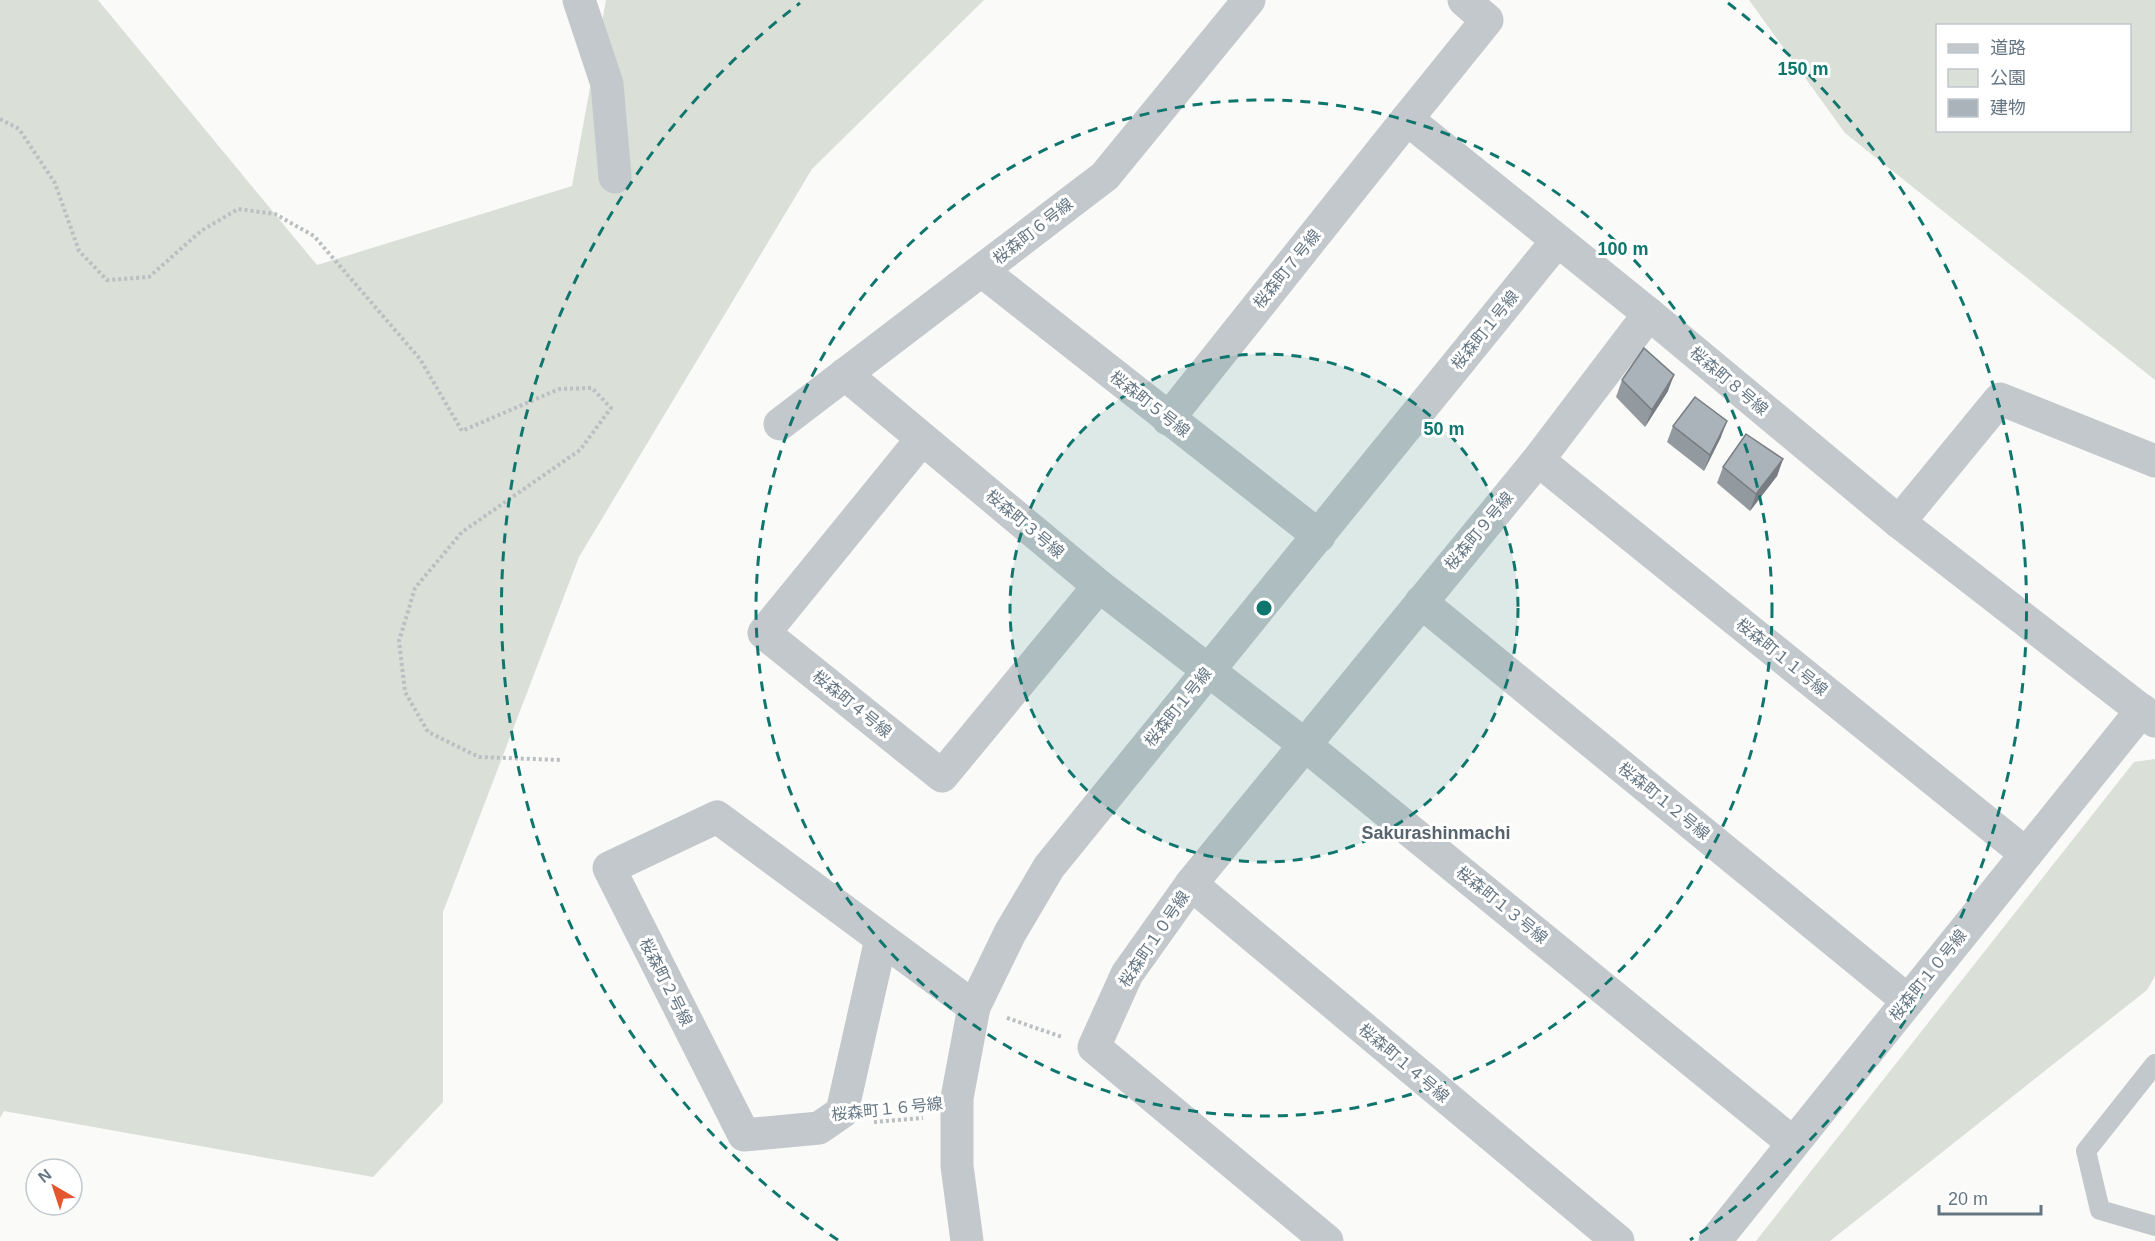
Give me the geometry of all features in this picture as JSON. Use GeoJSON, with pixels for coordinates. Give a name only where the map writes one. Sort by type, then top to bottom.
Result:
{"type":"FeatureCollection","features":[{"type":"Feature","properties":{"kind":"street"},"geometry":{"type":"LineString","coordinates":[[579,0],[607,84],[615,177]]}},
{"type":"Feature","properties":{"kind":"street","name":"桜森町６号線"},"geometry":{"type":"LineString","coordinates":[[780,424],[1106,176],[1249,0]]}},
{"type":"Feature","properties":{"kind":"street"},"geometry":{"type":"LineString","coordinates":[[1464,0],[1487,20],[1407,120],[1557,241]]}},
{"type":"Feature","properties":{"kind":"street","name":"桜森町７号線"},"geometry":{"type":"LineString","coordinates":[[1168,419],[1407,120]]}},
{"type":"Feature","properties":{"kind":"street","name":"桜森町８号線"},"geometry":{"type":"LineString","coordinates":[[1557,241],[1649,314],[1899,522],[2148,716]]}},
{"type":"Feature","properties":{"kind":"street","name":"桜森町１号線"},"geometry":{"type":"LineString","coordinates":[[967,1241],[957,1166],[957,1098],[974,1007],[1010,933],[1049,867],[1557,241]]}},
{"type":"Feature","properties":{"kind":"street","name":"桜森町５号線"},"geometry":{"type":"LineString","coordinates":[[982,271],[1318,536]]}},
{"type":"Feature","properties":{"kind":"street","name":"桜森町９号線"},"geometry":{"type":"LineString","coordinates":[[1305,745],[1538,460],[1649,314]]}},
{"type":"Feature","properties":{"kind":"street","name":"桜森町３号線"},"geometry":{"type":"LineString","coordinates":[[845,374],[1100,586],[1209,670]]}},
{"type":"Feature","properties":{"kind":"street"},"geometry":{"type":"LineString","coordinates":[[1899,522],[2000,399],[2155,461]]}},
{"type":"Feature","properties":{"kind":"street","name":"桜森町４号線"},"geometry":{"type":"LineString","coordinates":[[922,439],[764,633],[942,776],[1100,586]]}},
{"type":"Feature","properties":{"kind":"street","name":"桜森町１１号線"},"geometry":{"type":"LineString","coordinates":[[1538,460],[2026,854]]}},
{"type":"Feature","properties":{"kind":"street","name":"桜森町１２号線"},"geometry":{"type":"LineString","coordinates":[[1420,602],[1907,1000]]}},
{"type":"Feature","properties":{"kind":"street","name":"桜森町１３号線"},"geometry":{"type":"LineString","coordinates":[[1209,670],[1305,745],[1793,1143]]}},
{"type":"Feature","properties":{"kind":"street","name":"桜森町１０号線"},"geometry":{"type":"LineString","coordinates":[[1715,1241],[2026,854],[2148,716]]}},
{"type":"Feature","properties":{"kind":"street","name":"桜森町１０号線"},"geometry":{"type":"LineString","coordinates":[[1094,1047],[1127,974],[1191,884],[1305,745]]}},
{"type":"Feature","properties":{"kind":"street","name":"桜森町２号線"},"geometry":{"type":"LineString","coordinates":[[819,1128],[744,1135],[609,868],[717,817],[974,1007]]}},
{"type":"Feature","properties":{"kind":"street","name":"桜森町１４号線"},"geometry":{"type":"LineString","coordinates":[[1191,884],[1618,1241]]}},
{"type":"Feature","properties":{"kind":"street"},"geometry":{"type":"LineString","coordinates":[[819,1128],[842,1112],[881,939]]}},
{"type":"Feature","properties":{"kind":"street"},"geometry":{"type":"LineString","coordinates":[[1094,1047],[1327,1241]]}},
{"type":"Feature","properties":{"kind":"lane"},"geometry":{"type":"LineString","coordinates":[[2155,1064],[2086,1151],[2100,1210],[2155,1226]]}},
{"type":"Feature","properties":{"kind":"path"},"geometry":{"type":"LineString","coordinates":[[0,119],[19,129],[56,183],[79,251],[106,280],[149,277],[201,231],[238,209],[275,214],[314,236],[420,358],[462,431],[559,389],[592,388],[611,408],[580,450],[462,532],[415,588],[399,642],[405,692],[428,732],[479,757],[561,760]]}},
{"type":"Feature","properties":{"kind":"path"},"geometry":{"type":"LineString","coordinates":[[974,1007],[1094,1047]]}},
{"type":"Feature","properties":{"kind":"path","name":"桜森町１６号線"},"geometry":{"type":"LineString","coordinates":[[819,1128],[957,1114]]}},
{"type":"Feature","properties":{"kind":"green space"},"geometry":{"type":"Polygon","coordinates":[[[0,0],[98,0],[317,265],[572,186],[606,0],[984,0],[812,169],[579,557],[443,912],[443,1102],[373,1177],[4,1111],[0,1118],[0,0]]]}},
{"type":"Feature","properties":{"kind":"green space"},"geometry":{"type":"Polygon","coordinates":[[[1749,0],[2155,0],[2155,380],[1845,133],[1749,0]]]}},
{"type":"Feature","properties":{"kind":"green space"},"geometry":{"type":"Polygon","coordinates":[[[2155,759],[2155,976],[2147,990],[1830,1241],[1756,1241],[2134,762],[2155,759]]]}},
{"type":"Feature","properties":{"kind":"building"},"geometry":{"type":"Polygon","coordinates":[[[1644,348],[1674,375],[1652,410],[1622,380],[1644,348]]]}},
{"type":"Feature","properties":{"kind":"building"},"geometry":{"type":"Polygon","coordinates":[[[1695,397],[1727,421],[1710,455],[1673,426],[1695,397]]]}},
{"type":"Feature","properties":{"kind":"building"},"geometry":{"type":"Polygon","coordinates":[[[1746,434],[1783,459],[1756,494],[1723,467],[1746,434]]]}},
{"type":"Feature","properties":{"kind":"district","name":"Sakurashinmachi"},"geometry":{"type":"Point","coordinates":[1436,833]}}]}
